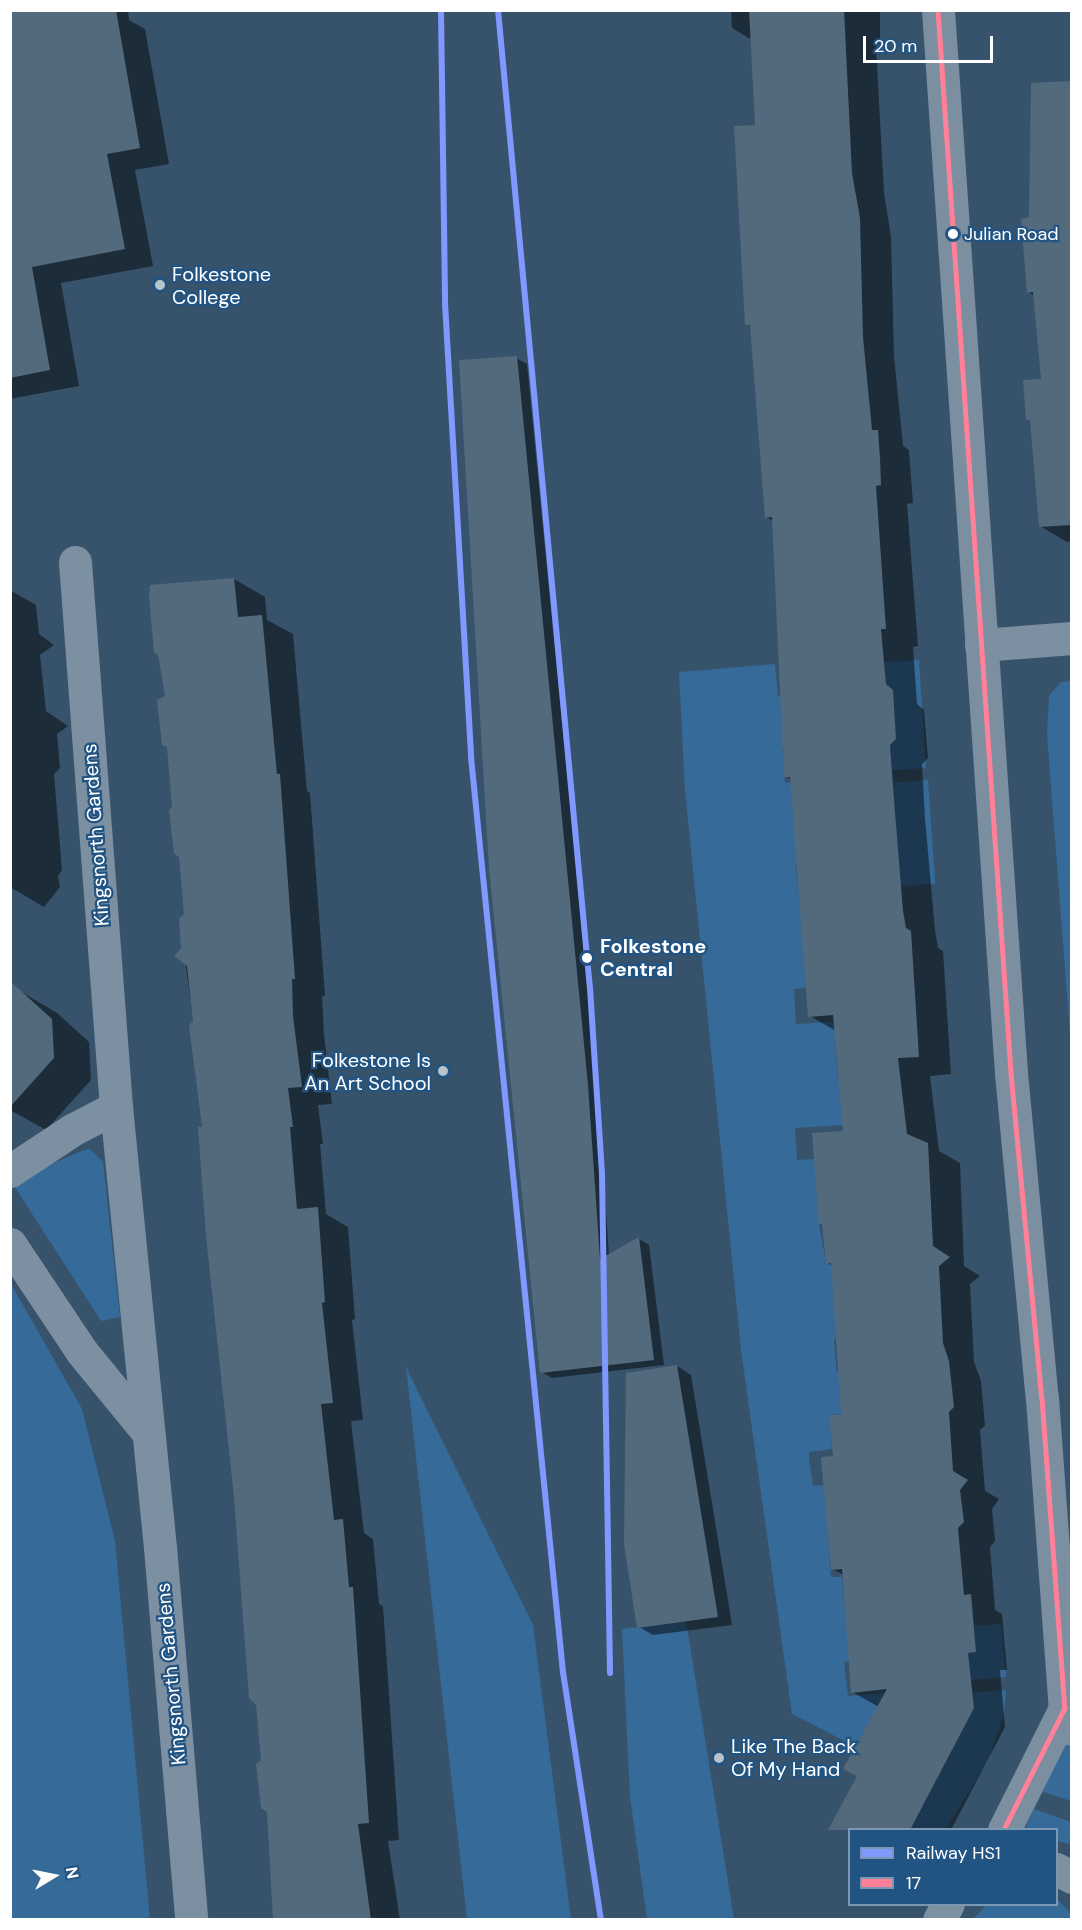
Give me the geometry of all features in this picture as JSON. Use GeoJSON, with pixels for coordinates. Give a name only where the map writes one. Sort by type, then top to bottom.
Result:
{"type":"FeatureCollection","features":[{"type":"Feature","properties":{"kind":"main road"},"geometry":{"type":"LineString","coordinates":[[938,10],[1011,1073],[1042,1398],[1068,1719],[1005,1828]]}},
{"type":"Feature","properties":{"kind":"street","name":"Kingsnorth Gardens"},"geometry":{"type":"LineString","coordinates":[[75,562],[116,1107],[145,1429],[160,1547],[192,1920]]}},
{"type":"Feature","properties":{"kind":"street"},"geometry":{"type":"LineString","coordinates":[[981,645],[1071,638]]}},
{"type":"Feature","properties":{"kind":"street"},"geometry":{"type":"LineString","coordinates":[[10,1172],[72,1130],[116,1107]]}},
{"type":"Feature","properties":{"kind":"street"},"geometry":{"type":"LineString","coordinates":[[10,1244],[82,1352],[145,1429]]}},
{"type":"Feature","properties":{"kind":"shaded area"},"geometry":{"type":"Polygon","coordinates":[[[919,660],[926,768],[892,770],[890,745],[896,739],[895,727],[888,720],[884,662],[919,660]]]}},
{"type":"Feature","properties":{"kind":"shaded area"},"geometry":{"type":"Polygon","coordinates":[[[775,664],[778,696],[800,695],[803,748],[782,749],[785,783],[815,781],[796,867],[800,903],[832,986],[794,989],[796,1024],[845,1021],[835,1039],[838,1079],[860,1124],[795,1128],[797,1160],[855,1156],[819,1224],[826,1263],[858,1261],[834,1343],[837,1372],[867,1371],[870,1412],[830,1415],[832,1449],[809,1452],[809,1458],[813,1486],[879,1480],[828,1537],[831,1577],[842,1577],[845,1612],[873,1610],[893,1656],[844,1662],[848,1696],[910,1691],[876,1757],[792,1714],[741,1350],[685,790],[679,672],[775,664]]]}},
{"type":"Feature","properties":{"kind":"shaded area"},"geometry":{"type":"Polygon","coordinates":[[[1072,681],[1071,1047],[1047,735],[1049,696],[1061,682],[1072,681]]]}},
{"type":"Feature","properties":{"kind":"shaded area"},"geometry":{"type":"Polygon","coordinates":[[[928,780],[935,884],[897,886],[890,783],[928,780]]]}},
{"type":"Feature","properties":{"kind":"shaded area"},"geometry":{"type":"Polygon","coordinates":[[[89,1148],[103,1162],[120,1317],[101,1321],[11,1181],[89,1148]]]}},
{"type":"Feature","properties":{"kind":"shaded area"},"geometry":{"type":"Polygon","coordinates":[[[10,1282],[82,1409],[115,1541],[150,1919],[11,1919],[10,1282]]]}},
{"type":"Feature","properties":{"kind":"shaded area"},"geometry":{"type":"Polygon","coordinates":[[[406,1367],[533,1625],[571,1919],[467,1919],[406,1367]]]}},
{"type":"Feature","properties":{"kind":"shaded area"},"geometry":{"type":"Polygon","coordinates":[[[686,1621],[734,1919],[647,1919],[630,1797],[622,1629],[686,1621]]]}},
{"type":"Feature","properties":{"kind":"shaded area"},"geometry":{"type":"Polygon","coordinates":[[[1001,1624],[1006,1677],[971,1680],[968,1653],[973,1626],[1001,1624]]]}},
{"type":"Feature","properties":{"kind":"shaded area"},"geometry":{"type":"Polygon","coordinates":[[[1006,1690],[1004,1714],[987,1763],[948,1825],[945,1828],[911,1828],[972,1711],[941,1695],[1006,1690]]]}},
{"type":"Feature","properties":{"kind":"shaded area"},"geometry":{"type":"Polygon","coordinates":[[[1066,1729],[1070,1730],[1072,1747],[1071,1801],[1043,1792],[1066,1729]]]}},
{"type":"Feature","properties":{"kind":"shaded area"},"geometry":{"type":"Polygon","coordinates":[[[1034,1809],[1071,1822],[1070,1844],[1058,1841],[1058,1828],[1025,1828],[1034,1809]]]}},
{"type":"Feature","properties":{"kind":"shaded area"},"geometry":{"type":"Polygon","coordinates":[[[1058,1900],[1071,1913],[1071,1919],[973,1919],[985,1906],[1058,1906],[1058,1900]]]}},
{"type":"Feature","properties":{"kind":"building"},"geometry":{"type":"Polygon","coordinates":[[[10,10],[116,10],[140,148],[107,154],[125,249],[32,267],[50,370],[10,378],[10,10]]]}},
{"type":"Feature","properties":{"kind":"building"},"geometry":{"type":"Polygon","coordinates":[[[749,10],[844,10],[852,173],[860,218],[863,337],[872,430],[878,430],[880,458],[881,485],[876,486],[886,629],[881,629],[886,684],[893,690],[896,739],[890,745],[903,911],[906,928],[911,931],[919,1057],[898,1058],[907,1134],[928,1143],[933,1246],[950,1257],[939,1266],[943,1343],[949,1361],[954,1407],[949,1412],[953,1471],[968,1480],[960,1490],[964,1522],[958,1528],[964,1595],[971,1594],[976,1652],[968,1653],[974,1708],[911,1828],[828,1830],[857,1776],[843,1769],[887,1689],[851,1693],[842,1569],[831,1570],[821,1457],[833,1456],[829,1415],[841,1415],[831,1263],[826,1264],[822,1224],[819,1224],[812,1133],[843,1131],[833,1015],[808,1017],[790,777],[784,777],[772,517],[765,518],[750,325],[745,325],[734,126],[755,125],[749,10]]]}},
{"type":"Feature","properties":{"kind":"building"},"geometry":{"type":"Polygon","coordinates":[[[1071,81],[1071,525],[1039,527],[1030,420],[1026,420],[1023,380],[1041,379],[1033,292],[1027,293],[1021,219],[1029,217],[1031,83],[1071,81]]]}},
{"type":"Feature","properties":{"kind":"building"},"geometry":{"type":"Polygon","coordinates":[[[517,356],[588,1085],[600,1259],[639,1237],[654,1360],[540,1373],[489,868],[459,360],[517,356]]]}},
{"type":"Feature","properties":{"kind":"building"},"geometry":{"type":"Polygon","coordinates":[[[234,578],[238,617],[262,615],[277,774],[280,774],[295,979],[292,979],[293,1016],[302,1087],[288,1088],[293,1127],[290,1127],[297,1209],[318,1207],[325,1302],[322,1303],[333,1403],[321,1404],[334,1520],[343,1519],[349,1587],[353,1587],[369,1823],[358,1824],[371,1920],[273,1920],[267,1812],[261,1808],[256,1764],[261,1760],[256,1705],[249,1698],[234,1497],[206,1236],[198,1127],[202,1127],[189,1025],[193,1021],[187,966],[174,956],[181,948],[179,919],[184,914],[179,857],[174,854],[169,810],[172,807],[167,747],[162,745],[157,700],[165,696],[158,655],[154,652],[149,596],[150,585],[234,578]]]}},
{"type":"Feature","properties":{"kind":"building"},"geometry":{"type":"Polygon","coordinates":[[[10,981],[52,1019],[54,1058],[10,1107],[10,981]]]}},
{"type":"Feature","properties":{"kind":"building"},"geometry":{"type":"Polygon","coordinates":[[[677,1365],[718,1617],[637,1628],[624,1544],[626,1373],[677,1365]]]}},
{"type":"Feature","properties":{"kind":"rail line","name":"HS1"},"geometry":{"type":"LineString","coordinates":[[441,10],[445,303],[471,757],[563,1672],[601,1920]]}},
{"type":"Feature","properties":{"kind":"rail line","name":"HS1"},"geometry":{"type":"LineString","coordinates":[[498,10],[590,988],[602,1173],[610,1673]]}},
{"type":"Feature","properties":{"kind":"transit line","name":"17"},"geometry":{"type":"LineString","coordinates":[[938,10],[1011,1073],[1042,1398],[1065,1708],[1005,1828]]}},
{"type":"Feature","properties":{"kind":"place","name":"Julian Road"},"geometry":{"type":"Point","coordinates":[953,234]}},
{"type":"Feature","properties":{"kind":"place","name":"Folkestone College"},"geometry":{"type":"Point","coordinates":[160,285]}},
{"type":"Feature","properties":{"kind":"place","name":"Folkestone Central"},"geometry":{"type":"Point","coordinates":[587,958]}},
{"type":"Feature","properties":{"kind":"place","name":"Folkestone Is An Art School"},"geometry":{"type":"Point","coordinates":[443,1071]}},
{"type":"Feature","properties":{"kind":"place","name":"Like The Back Of My Hand"},"geometry":{"type":"Point","coordinates":[719,1758]}}]}
